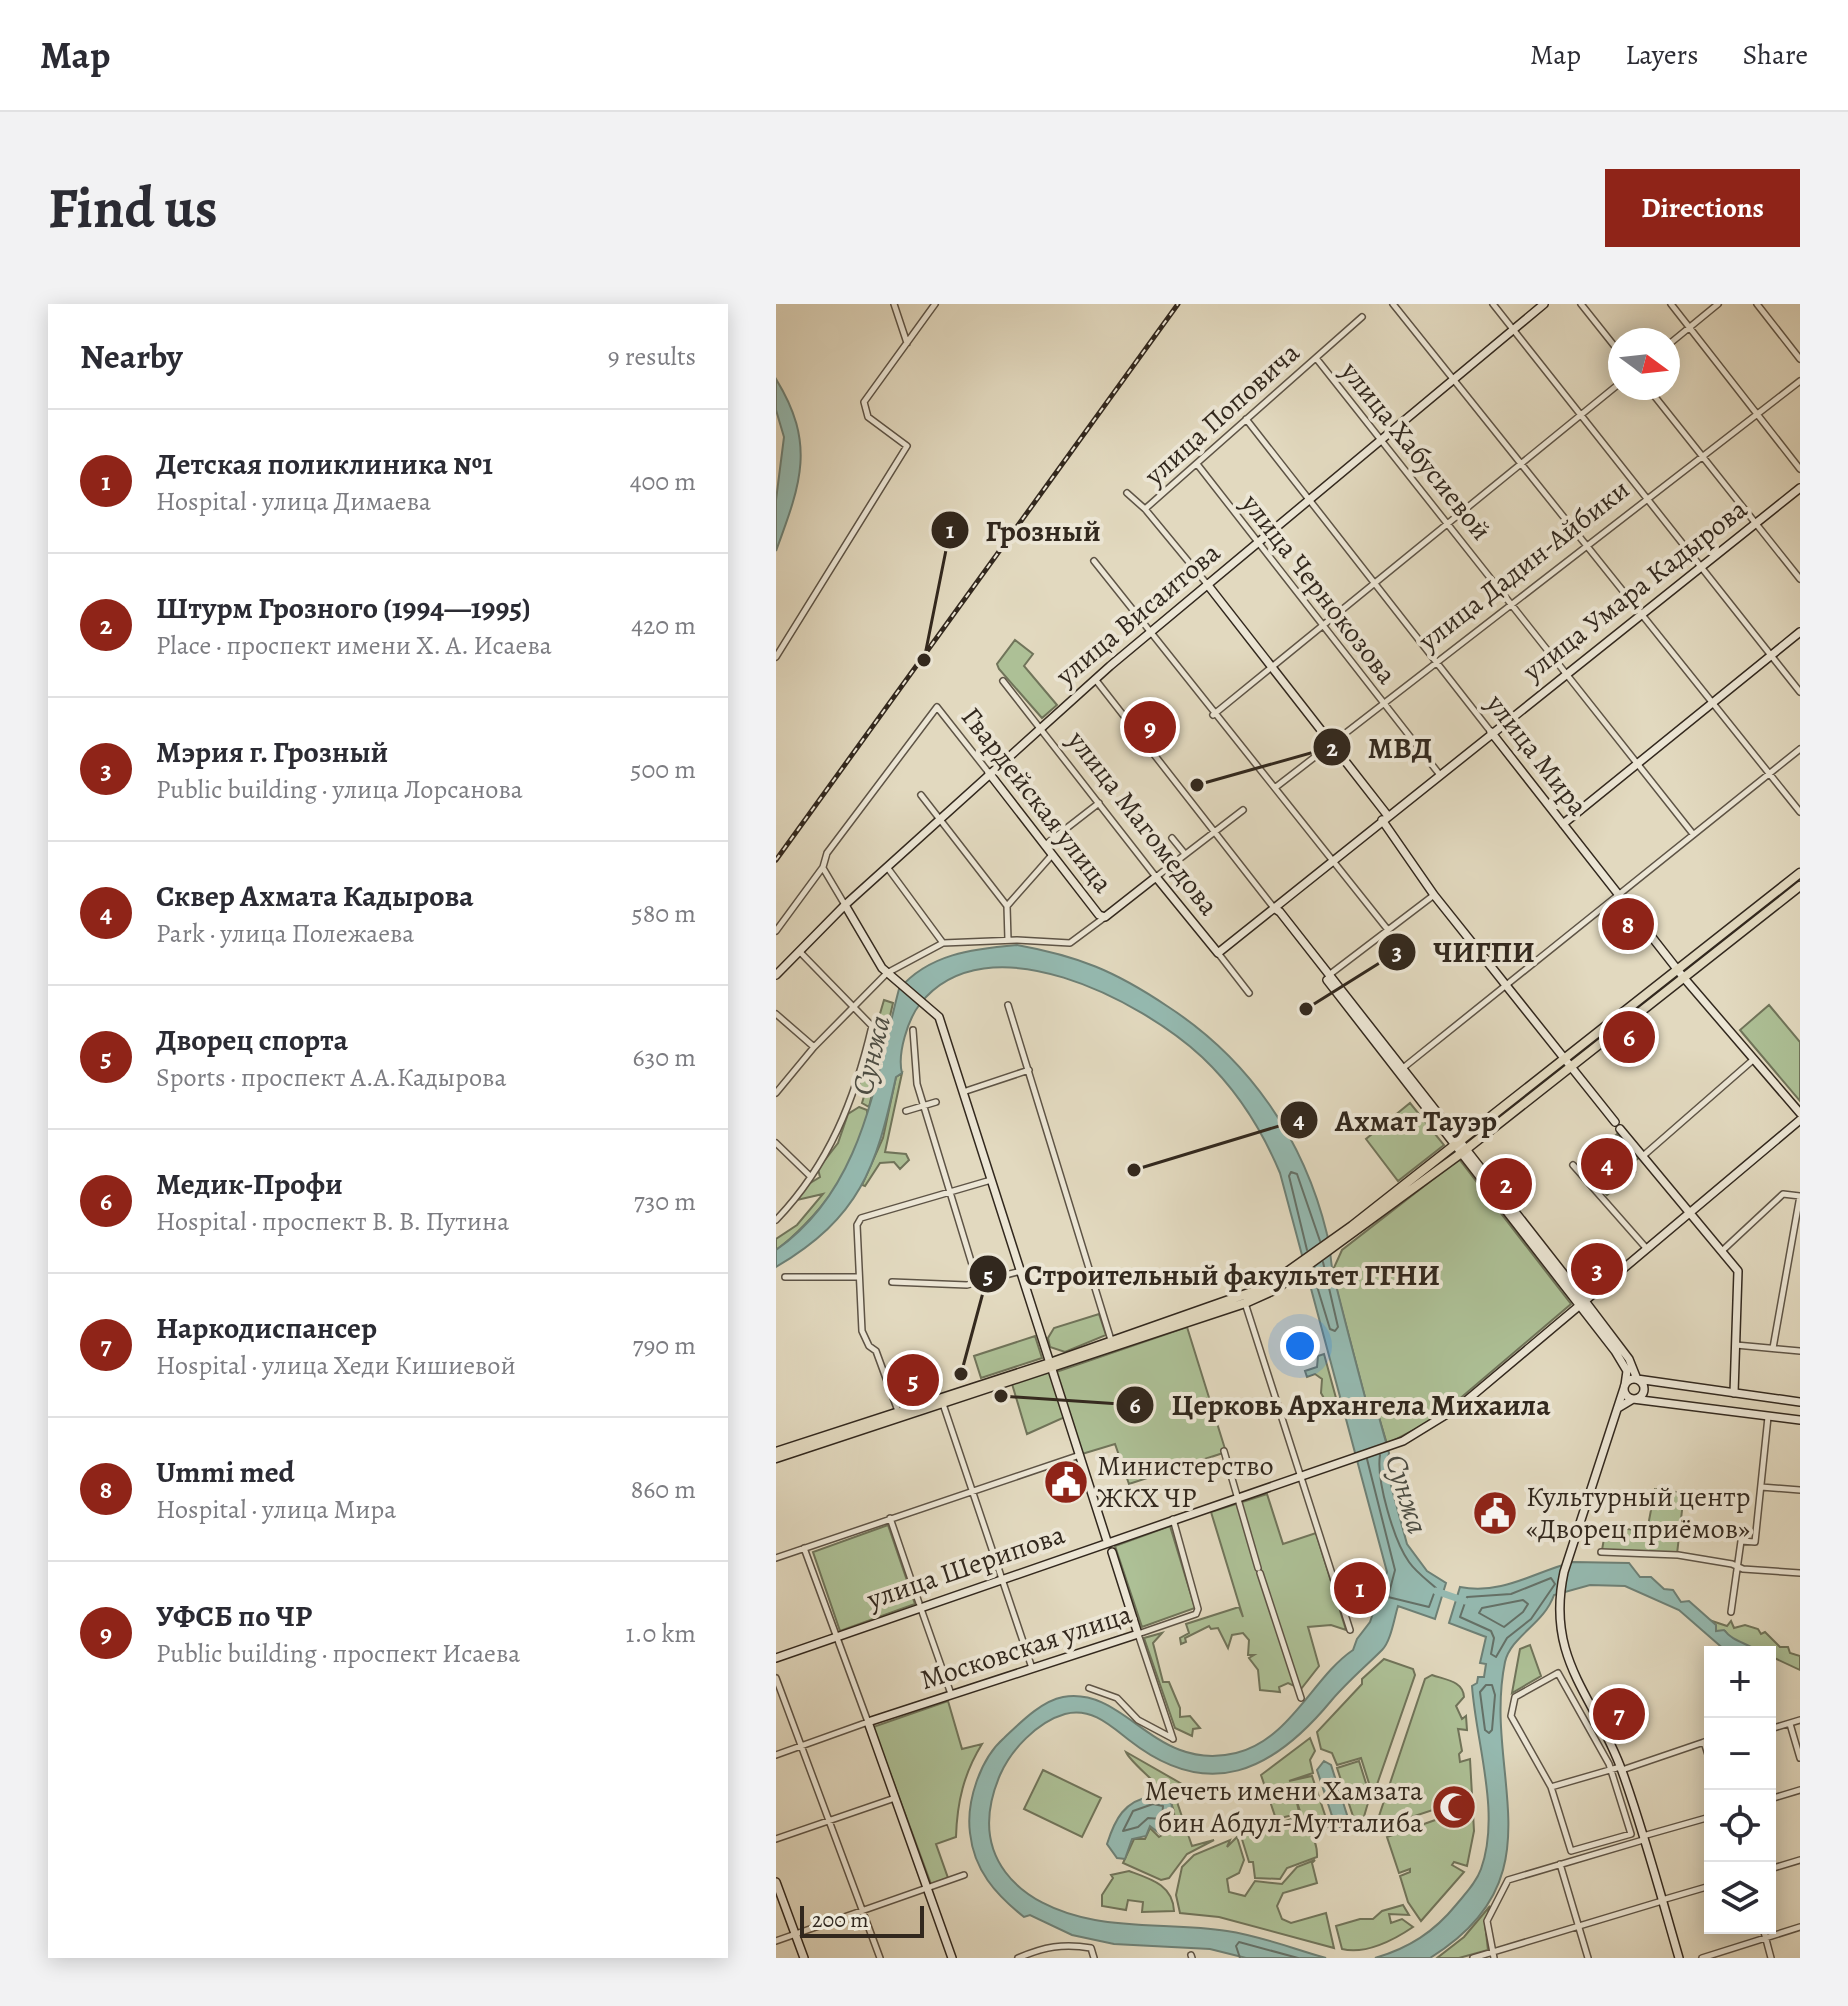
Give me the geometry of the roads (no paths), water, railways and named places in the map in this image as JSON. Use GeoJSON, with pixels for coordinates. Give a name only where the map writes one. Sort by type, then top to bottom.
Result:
{"type":"FeatureCollection","features":[{"type":"Feature","properties":{"kind":"main road","name":"улица Висаитова"},"geometry":{"type":"LineString","coordinates":[[776,975],[845,905],[1095,679],[1544,304]]}},
{"type":"Feature","properties":{"kind":"main road","name":"улица Умара Кадырова"},"geometry":{"type":"LineString","coordinates":[[1218,953],[1800,488]]}},
{"type":"Feature","properties":{"kind":"main road"},"geometry":{"type":"LineString","coordinates":[[1207,584],[1385,818],[1434,895],[1617,1126],[1723,1250],[1738,1274],[1734,1393]]}},
{"type":"Feature","properties":{"kind":"main road"},"geometry":{"type":"LineString","coordinates":[[1563,824],[1800,632]]}},
{"type":"Feature","properties":{"kind":"main road","name":"улица Мира"},"geometry":{"type":"LineString","coordinates":[[1491,732],[1684,978],[1800,1113]]}},
{"type":"Feature","properties":{"kind":"main road","name":"Гвардейская улица"},"geometry":{"type":"LineString","coordinates":[[989,773],[1094,909],[1105,917]]}},
{"type":"Feature","properties":{"kind":"main road"},"geometry":{"type":"LineString","coordinates":[[1459,1148],[1563,1058],[1800,873]]}},
{"type":"Feature","properties":{"kind":"main road"},"geometry":{"type":"LineString","coordinates":[[1105,917],[1156,877]]}},
{"type":"Feature","properties":{"kind":"main road","name":"улица Магомедова"},"geometry":{"type":"LineString","coordinates":[[1156,877],[1218,953]]}},
{"type":"Feature","properties":{"kind":"main road"},"geometry":{"type":"LineString","coordinates":[[776,1458],[1244,1300],[1299,1269],[1338,1241],[1570,1067],[1800,886]]}},
{"type":"Feature","properties":{"kind":"main road"},"geometry":{"type":"LineString","coordinates":[[845,905],[887,973],[935,1011],[1107,1541]]}},
{"type":"Feature","properties":{"kind":"main road"},"geometry":{"type":"LineString","coordinates":[[1274,908],[1329,975],[1400,1071]]}},
{"type":"Feature","properties":{"kind":"main road"},"geometry":{"type":"LineString","coordinates":[[1274,908],[1459,1148],[1623,1351],[1644,1391],[1623,1403],[1614,1413]]}},
{"type":"Feature","properties":{"kind":"main road","name":"улица Шерипова"},"geometry":{"type":"LineString","coordinates":[[776,1658],[920,1604],[1390,1446],[1439,1422],[1800,1120]]}},
{"type":"Feature","properties":{"kind":"main road"},"geometry":{"type":"LineString","coordinates":[[776,1452],[898,1411],[1051,1366],[1111,1340],[1244,1300]]}},
{"type":"Feature","properties":{"kind":"main road"},"geometry":{"type":"LineString","coordinates":[[1582,1304],[1624,1364],[1626,1394],[1633,1399],[1800,1420]]}},
{"type":"Feature","properties":{"kind":"main road"},"geometry":{"type":"LineString","coordinates":[[1679,1958],[1621,1768],[1569,1666],[1559,1611],[1567,1561],[1614,1413],[1631,1380],[1800,1402]]}},
{"type":"Feature","properties":{"kind":"main road"},"geometry":{"type":"LineString","coordinates":[[1112,1552],[1138,1634]]}},
{"type":"Feature","properties":{"kind":"main road","name":"Московская улица"},"geometry":{"type":"LineString","coordinates":[[868,1722],[1138,1634]]}},
{"type":"Feature","properties":{"kind":"main road"},"geometry":{"type":"LineString","coordinates":[[868,1722],[952,1958]]}},
{"type":"Feature","properties":{"kind":"main road"},"geometry":{"type":"LineString","coordinates":[[776,1882],[804,1958]]}},
{"type":"Feature","properties":{"kind":"street"},"geometry":{"type":"LineString","coordinates":[[894,304],[907,343]]}},
{"type":"Feature","properties":{"kind":"street"},"geometry":{"type":"LineString","coordinates":[[776,657],[907,446],[868,417],[864,407],[867,395],[935,304]]}},
{"type":"Feature","properties":{"kind":"street"},"geometry":{"type":"LineString","coordinates":[[1393,304],[1800,812]]}},
{"type":"Feature","properties":{"kind":"street"},"geometry":{"type":"LineString","coordinates":[[1493,304],[1800,692]]}},
{"type":"Feature","properties":{"kind":"street"},"geometry":{"type":"LineString","coordinates":[[1581,304],[1608,338]]}},
{"type":"Feature","properties":{"kind":"street"},"geometry":{"type":"LineString","coordinates":[[1671,304],[1800,469]]}},
{"type":"Feature","properties":{"kind":"street"},"geometry":{"type":"LineString","coordinates":[[1680,335],[1718,304]]}},
{"type":"Feature","properties":{"kind":"street"},"geometry":{"type":"LineString","coordinates":[[1757,304],[1800,359]]}},
{"type":"Feature","properties":{"kind":"street","name":"улица Поповича"},"geometry":{"type":"LineString","coordinates":[[1145,509],[1362,317]]}},
{"type":"Feature","properties":{"kind":"street","name":"улица Хабусиевой"},"geometry":{"type":"LineString","coordinates":[[1316,358],[1693,834]]}},
{"type":"Feature","properties":{"kind":"street","name":"улица Дадин-Айбики"},"geometry":{"type":"LineString","coordinates":[[1276,787],[1800,381]]}},
{"type":"Feature","properties":{"kind":"street"},"geometry":{"type":"LineString","coordinates":[[1216,714],[1608,393]]}},
{"type":"Feature","properties":{"kind":"street"},"geometry":{"type":"LineString","coordinates":[[1658,400],[1800,579]]}},
{"type":"Feature","properties":{"kind":"street","name":"улица Мира"},"geometry":{"type":"LineString","coordinates":[[1246,419],[1491,732]]}},
{"type":"Feature","properties":{"kind":"street","name":"улица Чернокозова"},"geometry":{"type":"LineString","coordinates":[[1197,464],[1440,775]]}},
{"type":"Feature","properties":{"kind":"street"},"geometry":{"type":"LineString","coordinates":[[1127,493],[1145,509],[1207,584]]}},
{"type":"Feature","properties":{"kind":"street"},"geometry":{"type":"LineString","coordinates":[[1094,561],[1388,930]]}},
{"type":"Feature","properties":{"kind":"street"},"geometry":{"type":"LineString","coordinates":[[1095,679],[1274,908]]}},
{"type":"Feature","properties":{"kind":"street","name":"улица Магомедова"},"geometry":{"type":"LineString","coordinates":[[1003,681],[1156,877]]}},
{"type":"Feature","properties":{"kind":"street","name":"Гвардейская улица"},"geometry":{"type":"LineString","coordinates":[[823,867],[827,853],[937,707],[989,773]]}},
{"type":"Feature","properties":{"kind":"street"},"geometry":{"type":"LineString","coordinates":[[1400,1071],[1800,749]]}},
{"type":"Feature","properties":{"kind":"street"},"geometry":{"type":"LineString","coordinates":[[921,795],[1007,906],[1008,941]]}},
{"type":"Feature","properties":{"kind":"street"},"geometry":{"type":"LineString","coordinates":[[1045,845],[1099,803]]}},
{"type":"Feature","properties":{"kind":"street"},"geometry":{"type":"LineString","coordinates":[[1156,877],[1243,810]]}},
{"type":"Feature","properties":{"kind":"street"},"geometry":{"type":"LineString","coordinates":[[1172,838],[1185,854]]}},
{"type":"Feature","properties":{"kind":"street"},"geometry":{"type":"LineString","coordinates":[[1007,906],[1053,854]]}},
{"type":"Feature","properties":{"kind":"street"},"geometry":{"type":"LineString","coordinates":[[776,931],[823,867],[845,905]]}},
{"type":"Feature","properties":{"kind":"street"},"geometry":{"type":"LineString","coordinates":[[887,867],[943,943]]}},
{"type":"Feature","properties":{"kind":"street"},"geometry":{"type":"LineString","coordinates":[[1329,975],[1434,895]]}},
{"type":"Feature","properties":{"kind":"street"},"geometry":{"type":"LineString","coordinates":[[776,1093],[814,1047],[887,973],[943,943],[1070,943],[1105,917]]}},
{"type":"Feature","properties":{"kind":"street"},"geometry":{"type":"LineString","coordinates":[[776,1220],[834,1143],[857,1090],[872,1026],[799,951]]}},
{"type":"Feature","properties":{"kind":"street","name":"улица Магомедова"},"geometry":{"type":"LineString","coordinates":[[1218,953],[1249,993]]}},
{"type":"Feature","properties":{"kind":"street"},"geometry":{"type":"LineString","coordinates":[[1008,1005],[1111,1340]]}},
{"type":"Feature","properties":{"kind":"street"},"geometry":{"type":"LineString","coordinates":[[776,1014],[814,1047]]}},
{"type":"Feature","properties":{"kind":"street"},"geometry":{"type":"LineString","coordinates":[[913,1030],[915,1072],[978,1284]]}},
{"type":"Feature","properties":{"kind":"street"},"geometry":{"type":"LineString","coordinates":[[1643,1156],[1754,1059]]}},
{"type":"Feature","properties":{"kind":"street"},"geometry":{"type":"LineString","coordinates":[[963,1092],[1029,1070]]}},
{"type":"Feature","properties":{"kind":"street"},"geometry":{"type":"LineString","coordinates":[[906,1111],[936,1102]]}},
{"type":"Feature","properties":{"kind":"street"},"geometry":{"type":"LineString","coordinates":[[776,1143],[810,1176]]}},
{"type":"Feature","properties":{"kind":"street"},"geometry":{"type":"LineString","coordinates":[[1573,1165],[1647,1249]]}},
{"type":"Feature","properties":{"kind":"street"},"geometry":{"type":"LineString","coordinates":[[898,1411],[876,1351],[869,1346],[862,1331],[856,1229],[861,1218],[992,1179]]}},
{"type":"Feature","properties":{"kind":"street"},"geometry":{"type":"LineString","coordinates":[[1723,1250],[1783,1194],[1800,1196],[1773,1348]]}},
{"type":"Feature","properties":{"kind":"street"},"geometry":{"type":"LineString","coordinates":[[892,1282],[978,1284],[1021,1271]]}},
{"type":"Feature","properties":{"kind":"street"},"geometry":{"type":"LineString","coordinates":[[785,1277],[859,1277]]}},
{"type":"Feature","properties":{"kind":"street"},"geometry":{"type":"LineString","coordinates":[[1244,1300],[1350,1630]]}},
{"type":"Feature","properties":{"kind":"street"},"geometry":{"type":"LineString","coordinates":[[1736,1345],[1800,1351]]}},
{"type":"Feature","properties":{"kind":"street"},"geometry":{"type":"LineString","coordinates":[[943,1404],[1032,1668]]}},
{"type":"Feature","properties":{"kind":"street"},"geometry":{"type":"LineString","coordinates":[[1731,1612],[1741,1541],[1755,1542],[1768,1417]]}},
{"type":"Feature","properties":{"kind":"street"},"geometry":{"type":"LineString","coordinates":[[1224,1451],[1236,1498],[1301,1698]]}},
{"type":"Feature","properties":{"kind":"street"},"geometry":{"type":"LineString","coordinates":[[776,1558],[1080,1455]]}},
{"type":"Feature","properties":{"kind":"street"},"geometry":{"type":"LineString","coordinates":[[1761,1487],[1800,1490]]}},
{"type":"Feature","properties":{"kind":"street"},"geometry":{"type":"LineString","coordinates":[[890,1518],[951,1694]]}},
{"type":"Feature","properties":{"kind":"street","name":"Московская улица"},"geometry":{"type":"LineString","coordinates":[[1138,1634],[1196,1614],[1198,1609],[1173,1519]]}},
{"type":"Feature","properties":{"kind":"street"},"geometry":{"type":"LineString","coordinates":[[804,1548],[868,1722]]}},
{"type":"Feature","properties":{"kind":"street"},"geometry":{"type":"LineString","coordinates":[[1601,1552],[1678,1555],[1738,1567],[1800,1573]]}},
{"type":"Feature","properties":{"kind":"street"},"geometry":{"type":"LineString","coordinates":[[1089,1688],[1117,1698],[1138,1720],[1173,1739],[1138,1634]]}},
{"type":"Feature","properties":{"kind":"street"},"geometry":{"type":"LineString","coordinates":[[1569,1666],[1515,1697],[1511,1716],[1551,1787],[1572,1860]]}},
{"type":"Feature","properties":{"kind":"street"},"geometry":{"type":"LineString","coordinates":[[1558,1673],[1610,1770],[1631,1834],[1571,1851]]}},
{"type":"Feature","properties":{"kind":"street"},"geometry":{"type":"LineString","coordinates":[[776,1678],[880,1958]]}},
{"type":"Feature","properties":{"kind":"street"},"geometry":{"type":"LineString","coordinates":[[1776,1728],[1800,1720]]}},
{"type":"Feature","properties":{"kind":"street","name":"Московская улица"},"geometry":{"type":"LineString","coordinates":[[776,1755],[868,1722]]}},
{"type":"Feature","properties":{"kind":"street"},"geometry":{"type":"LineString","coordinates":[[1790,1724],[1800,1758]]}},
{"type":"Feature","properties":{"kind":"street"},"geometry":{"type":"LineString","coordinates":[[1551,1787],[1704,1742]]}},
{"type":"Feature","properties":{"kind":"street"},"geometry":{"type":"LineString","coordinates":[[1776,1797],[1800,1790]]}},
{"type":"Feature","properties":{"kind":"street"},"geometry":{"type":"LineString","coordinates":[[776,1839],[895,1798]]}},
{"type":"Feature","properties":{"kind":"street"},"geometry":{"type":"LineString","coordinates":[[1493,1955],[1487,1929],[1489,1917],[1508,1880],[1704,1819]]}},
{"type":"Feature","properties":{"kind":"street"},"geometry":{"type":"LineString","coordinates":[[1776,1867],[1800,1860]]}},
{"type":"Feature","properties":{"kind":"street"},"geometry":{"type":"LineString","coordinates":[[1560,1864],[1588,1958]]}},
{"type":"Feature","properties":{"kind":"street"},"geometry":{"type":"LineString","coordinates":[[776,1941],[964,1875]]}},
{"type":"Feature","properties":{"kind":"street"},"geometry":{"type":"LineString","coordinates":[[1473,1958],[1493,1955],[1704,1888]]}},
{"type":"Feature","properties":{"kind":"street"},"geometry":{"type":"LineString","coordinates":[[1702,1958],[1800,1927]]}},
{"type":"Feature","properties":{"kind":"street"},"geometry":{"type":"LineString","coordinates":[[1765,1934],[1771,1958]]}},
{"type":"Feature","properties":{"kind":"street"},"geometry":{"type":"LineString","coordinates":[[1018,1958],[1049,1945],[1091,1948],[1094,1958]]}},
{"type":"Feature","properties":{"kind":"water"},"geometry":{"type":"Polygon","coordinates":[[[776,379],[789,402],[796,424],[800,464],[798,484],[776,551],[776,500],[784,437],[776,410],[776,379]]]}},
{"type":"Feature","properties":{"kind":"water"},"geometry":{"type":"Polygon","coordinates":[[[1017,945],[1095,966],[1148,994],[1196,1027],[1223,1051],[1248,1076],[1269,1104],[1288,1134],[1317,1199],[1369,1412],[1377,1410],[1389,1453],[1386,1467],[1407,1544],[1427,1571],[1446,1583],[1435,1619],[1398,1606],[1385,1646],[1309,1725],[1263,1761],[1238,1770],[1213,1774],[1186,1770],[1158,1759],[1092,1715],[1074,1712],[1045,1723],[1018,1747],[1000,1775],[991,1804],[990,1829],[995,1852],[1006,1872],[1022,1889],[1042,1903],[1067,1913],[1111,1922],[1227,1931],[1326,1958],[1246,1958],[1210,1949],[1114,1944],[1072,1935],[1030,1915],[1024,1917],[1004,1899],[981,1870],[970,1833],[970,1808],[976,1782],[988,1757],[1016,1726],[1047,1703],[1063,1697],[1085,1697],[1105,1704],[1183,1751],[1208,1756],[1236,1753],[1255,1746],[1287,1721],[1353,1650],[1370,1622],[1387,1572],[1280,1173],[1265,1141],[1237,1096],[1202,1057],[1175,1035],[1104,993],[1064,978],[1023,969],[984,969],[949,980],[920,1004],[911,1018],[902,1047],[902,1073],[896,1077],[881,1138],[860,1188],[827,1229],[776,1267],[776,1250],[805,1225],[828,1197],[847,1166],[872,1097],[899,989],[924,968],[952,955],[1017,945]]]}},
{"type":"Feature","properties":{"kind":"water"},"geometry":{"type":"Polygon","coordinates":[[[1573,1562],[1629,1563],[1640,1577],[1651,1577],[1664,1589],[1673,1590],[1681,1602],[1689,1601],[1716,1625],[1716,1631],[1724,1630],[1750,1646],[1720,1646],[1679,1610],[1625,1586],[1590,1585],[1554,1595],[1543,1614],[1508,1653],[1505,1662],[1501,1704],[1508,1822],[1506,1858],[1494,1893],[1470,1927],[1430,1958],[1375,1958],[1399,1949],[1430,1931],[1467,1892],[1481,1869],[1487,1847],[1488,1802],[1472,1686],[1477,1683],[1478,1677],[1484,1677],[1486,1664],[1480,1663],[1486,1637],[1449,1623],[1460,1587],[1476,1589],[1504,1585],[1573,1562]]]}},
{"type":"Feature","properties":{"kind":"water"},"geometry":{"type":"Polygon","coordinates":[[[1324,1761],[1331,1765],[1349,1821],[1342,1829],[1335,1825],[1317,1770],[1324,1761]]]}},
{"type":"Feature","properties":{"kind":"water"},"geometry":{"type":"Polygon","coordinates":[[[1152,1796],[1170,1799],[1170,1822],[1160,1834],[1150,1826],[1146,1836],[1132,1839],[1125,1859],[1117,1858],[1107,1844],[1117,1819],[1134,1802],[1152,1796]]]}},
{"type":"Feature","properties":{"kind":"waterway"},"geometry":{"type":"LineString","coordinates":[[1436,1591],[1465,1601]]}},
{"type":"Feature","properties":{"kind":"railway"},"geometry":{"type":"LineString","coordinates":[[776,860],[1178,304]]}},
{"type":"Feature","properties":{"kind":"place","name":"Грозный"},"geometry":{"type":"Point","coordinates":[924,660]}},
{"type":"Feature","properties":{"kind":"place","name":"УФСБ по ЧР"},"geometry":{"type":"Point","coordinates":[1150,727]}},
{"type":"Feature","properties":{"kind":"place","name":"МВД"},"geometry":{"type":"Point","coordinates":[1197,785]}},
{"type":"Feature","properties":{"kind":"place","name":"Ummi med"},"geometry":{"type":"Point","coordinates":[1628,924]}},
{"type":"Feature","properties":{"kind":"place","name":"ЧИГПИ"},"geometry":{"type":"Point","coordinates":[1306,1009]}},
{"type":"Feature","properties":{"kind":"place","name":"Медик-Профи"},"geometry":{"type":"Point","coordinates":[1629,1037]}},
{"type":"Feature","properties":{"kind":"place","name":"Сквер Ахмата Кадырова"},"geometry":{"type":"Point","coordinates":[1607,1164]}},
{"type":"Feature","properties":{"kind":"place","name":"Ахмат Тауэр"},"geometry":{"type":"Point","coordinates":[1134,1170]}},
{"type":"Feature","properties":{"kind":"place","name":"Штурм Грозного (1994—1995)"},"geometry":{"type":"Point","coordinates":[1506,1184]}},
{"type":"Feature","properties":{"kind":"place","name":"Мэрия г. Грозный"},"geometry":{"type":"Point","coordinates":[1597,1269]}},
{"type":"Feature","properties":{"kind":"place","name":"Строительный факультет ГГНИ"},"geometry":{"type":"Point","coordinates":[961,1374]}},
{"type":"Feature","properties":{"kind":"place","name":"Дворец спорта"},"geometry":{"type":"Point","coordinates":[913,1380]}},
{"type":"Feature","properties":{"kind":"place","name":"Церковь Архангела Михаила"},"geometry":{"type":"Point","coordinates":[1001,1396]}},
{"type":"Feature","properties":{"kind":"place","name":"Министерство ЖКХ ЧР"},"geometry":{"type":"Point","coordinates":[1066,1482]}},
{"type":"Feature","properties":{"kind":"place","name":"Культурный центр «Дворец приёмов»"},"geometry":{"type":"Point","coordinates":[1495,1513]}},
{"type":"Feature","properties":{"kind":"place","name":"Детская поликлиника №1"},"geometry":{"type":"Point","coordinates":[1360,1588]}},
{"type":"Feature","properties":{"kind":"place","name":"Наркодиспансер"},"geometry":{"type":"Point","coordinates":[1619,1714]}},
{"type":"Feature","properties":{"kind":"place","name":"Мечеть имени Хамзата бин Абдул-Мутталиба"},"geometry":{"type":"Point","coordinates":[1454,1807]}},
{"type":"Feature","properties":{"kind":"water label","name":"Сунжа"},"geometry":{"type":"Point","coordinates":[871,1055]}},
{"type":"Feature","properties":{"kind":"water label","name":"Сунжа"},"geometry":{"type":"Point","coordinates":[1407,1494]}}]}
